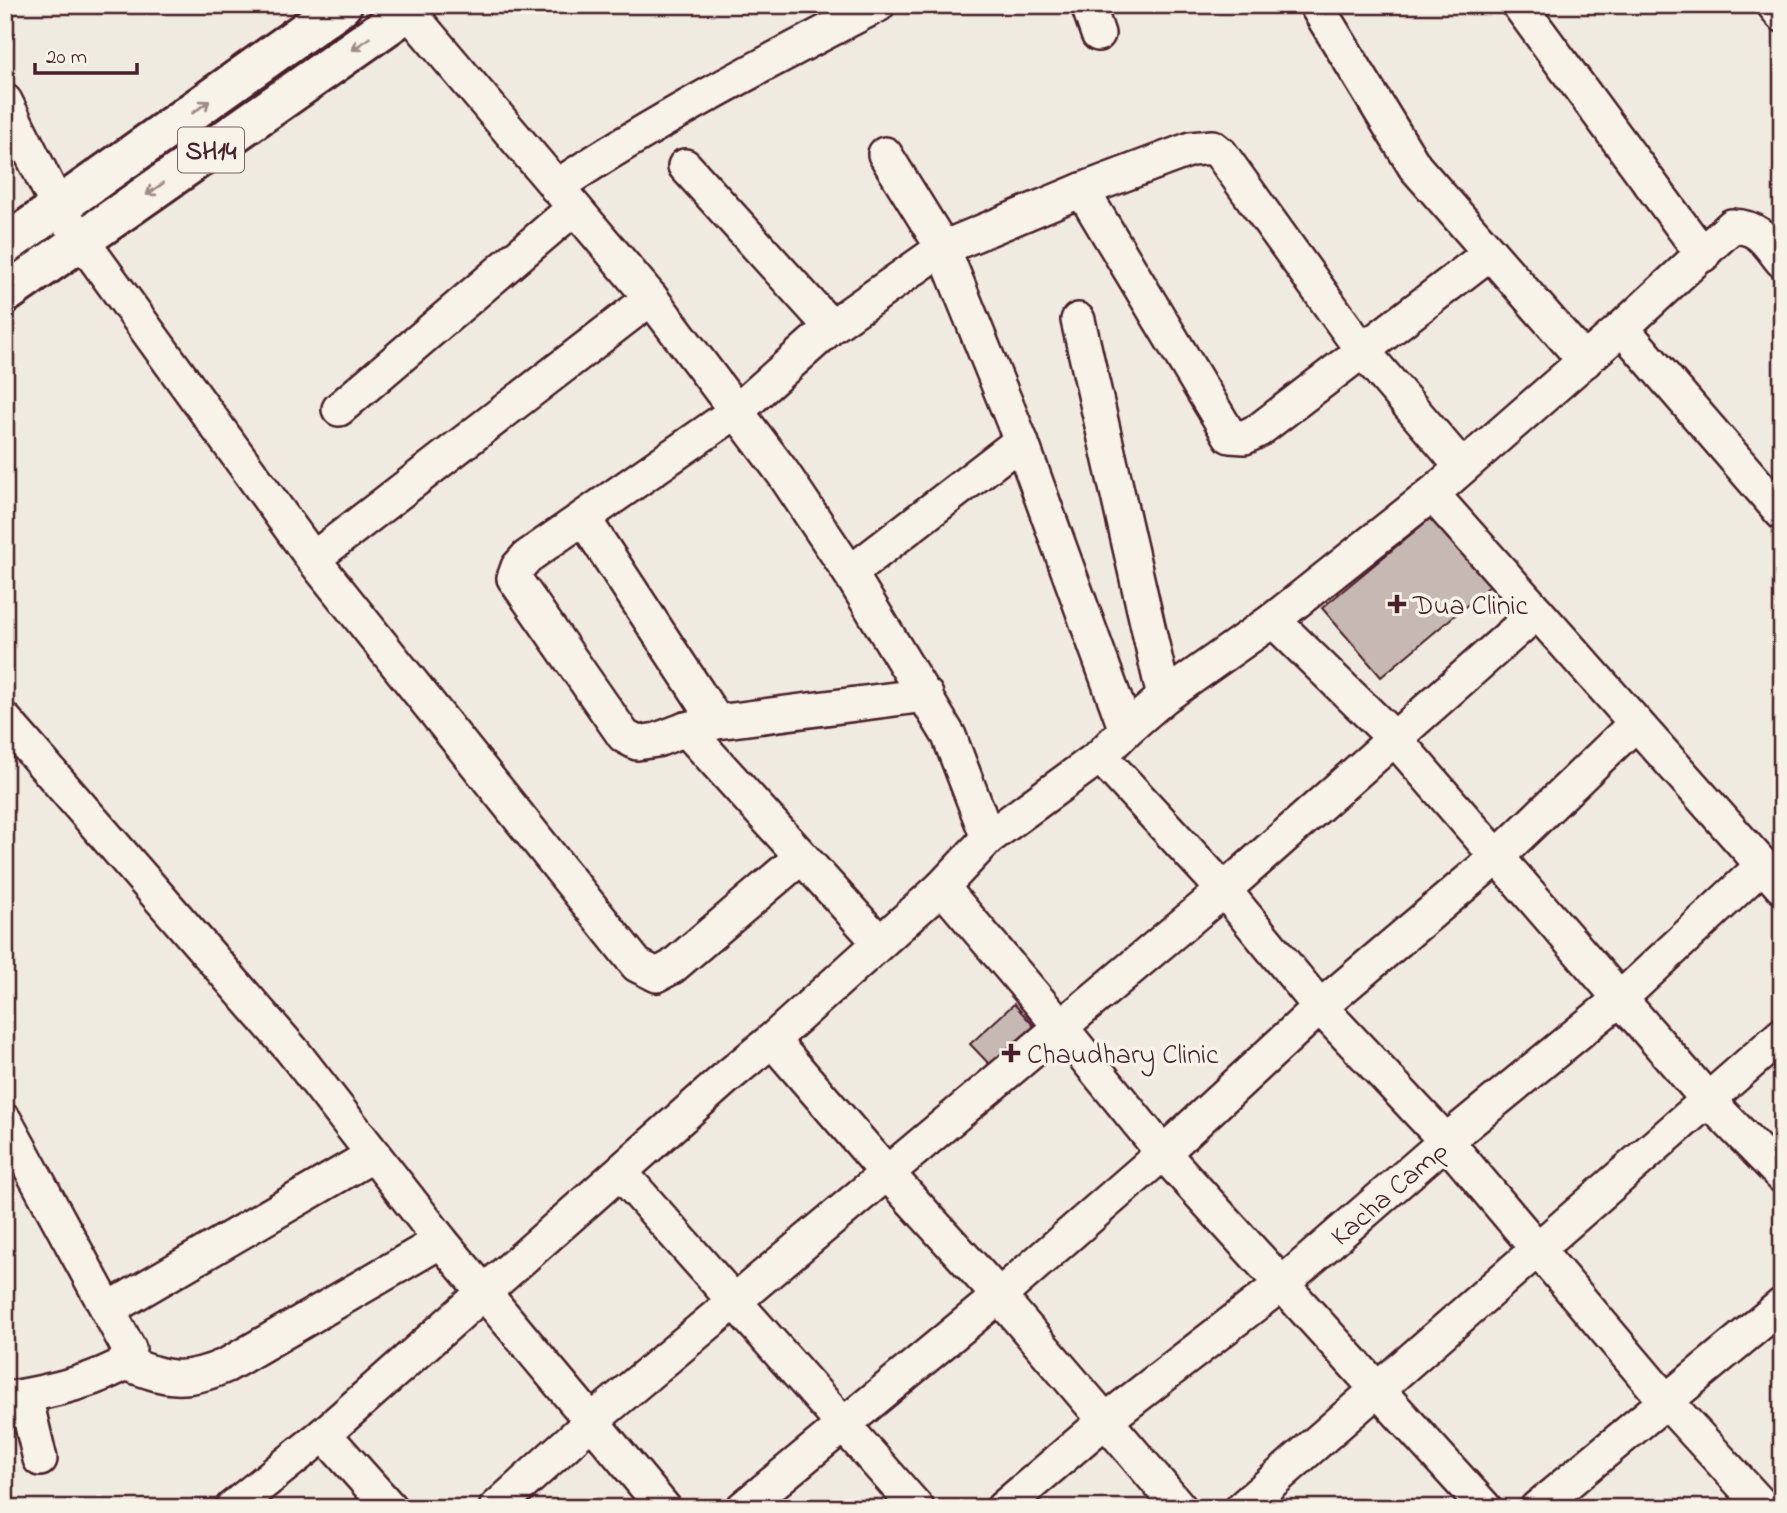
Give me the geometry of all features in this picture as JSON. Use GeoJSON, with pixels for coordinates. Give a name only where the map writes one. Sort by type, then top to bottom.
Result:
{"type":"FeatureCollection","features":[{"type":"Feature","properties":{"kind":"main road","name":"SH14"},"geometry":{"type":"LineString","coordinates":[[5,245],[342,5]]}},
{"type":"Feature","properties":{"kind":"main road","name":"SH14"},"geometry":{"type":"LineString","coordinates":[[5,294],[409,7]]}},
{"type":"Feature","properties":{"kind":"street"},"geometry":{"type":"LineString","coordinates":[[339,409],[618,145],[716,89],[878,5]]}},
{"type":"Feature","properties":{"kind":"street"},"geometry":{"type":"LineString","coordinates":[[1316,5],[1415,167],[1585,361]]}},
{"type":"Feature","properties":{"kind":"street"},"geometry":{"type":"LineString","coordinates":[[1519,5],[1703,255]]}},
{"type":"Feature","properties":{"kind":"street"},"geometry":{"type":"LineString","coordinates":[[1774,5],[1782,15]]}},
{"type":"Feature","properties":{"kind":"street"},"geometry":{"type":"LineString","coordinates":[[409,7],[564,198],[651,298],[783,473],[850,573],[926,695],[949,736],[988,838]]}},
{"type":"Feature","properties":{"kind":"street"},"geometry":{"type":"LineString","coordinates":[[5,101],[59,209],[313,559],[637,965],[657,975],[672,967],[801,857]]}},
{"type":"Feature","properties":{"kind":"street"},"geometry":{"type":"LineString","coordinates":[[926,695],[702,725],[657,740],[637,743],[624,736],[514,578],[518,567],[527,557],[738,410],[831,327],[943,248],[1191,149],[1212,147],[1221,155],[1362,349],[1462,467]]}},
{"type":"Feature","properties":{"kind":"street"},"geometry":{"type":"LineString","coordinates":[[885,154],[943,248],[1021,441],[1126,730]]}},
{"type":"Feature","properties":{"kind":"street"},"geometry":{"type":"LineString","coordinates":[[685,166],[831,327]]}},
{"type":"Feature","properties":{"kind":"street"},"geometry":{"type":"LineString","coordinates":[[1083,190],[1230,436],[1245,437],[1259,430],[1490,253]]}},
{"type":"Feature","properties":{"kind":"street"},"geometry":{"type":"LineString","coordinates":[[232,1508],[324,1434],[772,1040],[942,887],[988,838],[1100,756],[1164,697],[1273,620],[1432,494],[1622,328],[1732,226],[1748,226],[1764,239],[1782,261]]}},
{"type":"Feature","properties":{"kind":"street"},"geometry":{"type":"LineString","coordinates":[[313,559],[651,298]]}},
{"type":"Feature","properties":{"kind":"street"},"geometry":{"type":"LineString","coordinates":[[1078,320],[1164,697]]}},
{"type":"Feature","properties":{"kind":"street"},"geometry":{"type":"LineString","coordinates":[[1622,328],[1782,513]]}},
{"type":"Feature","properties":{"kind":"street"},"geometry":{"type":"LineString","coordinates":[[850,573],[1021,441]]}},
{"type":"Feature","properties":{"kind":"street"},"geometry":{"type":"LineString","coordinates":[[1432,494],[1772,876]]}},
{"type":"Feature","properties":{"kind":"street"},"geometry":{"type":"LineString","coordinates":[[584,519],[702,725],[801,857],[879,942]]}},
{"type":"Feature","properties":{"kind":"street"},"geometry":{"type":"LineString","coordinates":[[496,1508],[593,1420],[1224,890],[1537,612]]}},
{"type":"Feature","properties":{"kind":"street"},"geometry":{"type":"LineString","coordinates":[[1273,620],[1395,739],[1708,1100],[1782,1176]]}},
{"type":"Feature","properties":{"kind":"street"},"geometry":{"type":"LineString","coordinates":[[5,720],[292,1051],[484,1294],[593,1420],[664,1508]]}},
{"type":"Feature","properties":{"kind":"street"},"geometry":{"type":"LineString","coordinates":[[743,1508],[999,1296],[1163,1153],[1320,1007],[1498,856],[1636,723]]}},
{"type":"Feature","properties":{"kind":"street"},"geometry":{"type":"LineString","coordinates":[[1100,756],[1224,890],[1320,1007],[1446,1141],[1666,1401],[1768,1503]]}},
{"type":"Feature","properties":{"kind":"street","name":"Kacha Camp"},"geometry":{"type":"LineString","coordinates":[[1003,1508],[1106,1420],[1283,1283],[1446,1141],[1772,876]]}},
{"type":"Feature","properties":{"kind":"street"},"geometry":{"type":"LineString","coordinates":[[942,887],[1163,1153],[1485,1508]]}},
{"type":"Feature","properties":{"kind":"street"},"geometry":{"type":"LineString","coordinates":[[1242,1508],[1782,1035]]}},
{"type":"Feature","properties":{"kind":"street"},"geometry":{"type":"LineString","coordinates":[[772,1040],[887,1173],[999,1296],[1180,1508]]}},
{"type":"Feature","properties":{"kind":"street"},"geometry":{"type":"LineString","coordinates":[[5,1121],[129,1349],[125,1363],[107,1374],[15,1397],[40,1460]]}},
{"type":"Feature","properties":{"kind":"street"},"geometry":{"type":"LineString","coordinates":[[109,1310],[373,1156]]}},
{"type":"Feature","properties":{"kind":"street"},"geometry":{"type":"LineString","coordinates":[[621,1173],[917,1508]]}},
{"type":"Feature","properties":{"kind":"street"},"geometry":{"type":"LineString","coordinates":[[125,1363],[160,1376],[184,1379],[207,1374],[441,1241]]}},
{"type":"Feature","properties":{"kind":"street"},"geometry":{"type":"LineString","coordinates":[[1537,1508],[1782,1305]]}},
{"type":"Feature","properties":{"kind":"street"},"geometry":{"type":"LineString","coordinates":[[324,1434],[390,1508]]}},
{"type":"Feature","properties":{"kind":"building"},"geometry":{"type":"Polygon","coordinates":[[[1439,511],[1497,580],[1381,677],[1322,608],[1439,511]]]}},
{"type":"Feature","properties":{"kind":"building"},"geometry":{"type":"Polygon","coordinates":[[[1014,1004],[1034,1026],[991,1066],[970,1044],[1014,1004]]]}},
{"type":"Feature","properties":{"kind":"place","name":"Dua Clinic"},"geometry":{"type":"Point","coordinates":[1397,604]}},
{"type":"Feature","properties":{"kind":"place","name":"Chaudhary Clinic"},"geometry":{"type":"Point","coordinates":[1011,1053]}}]}
